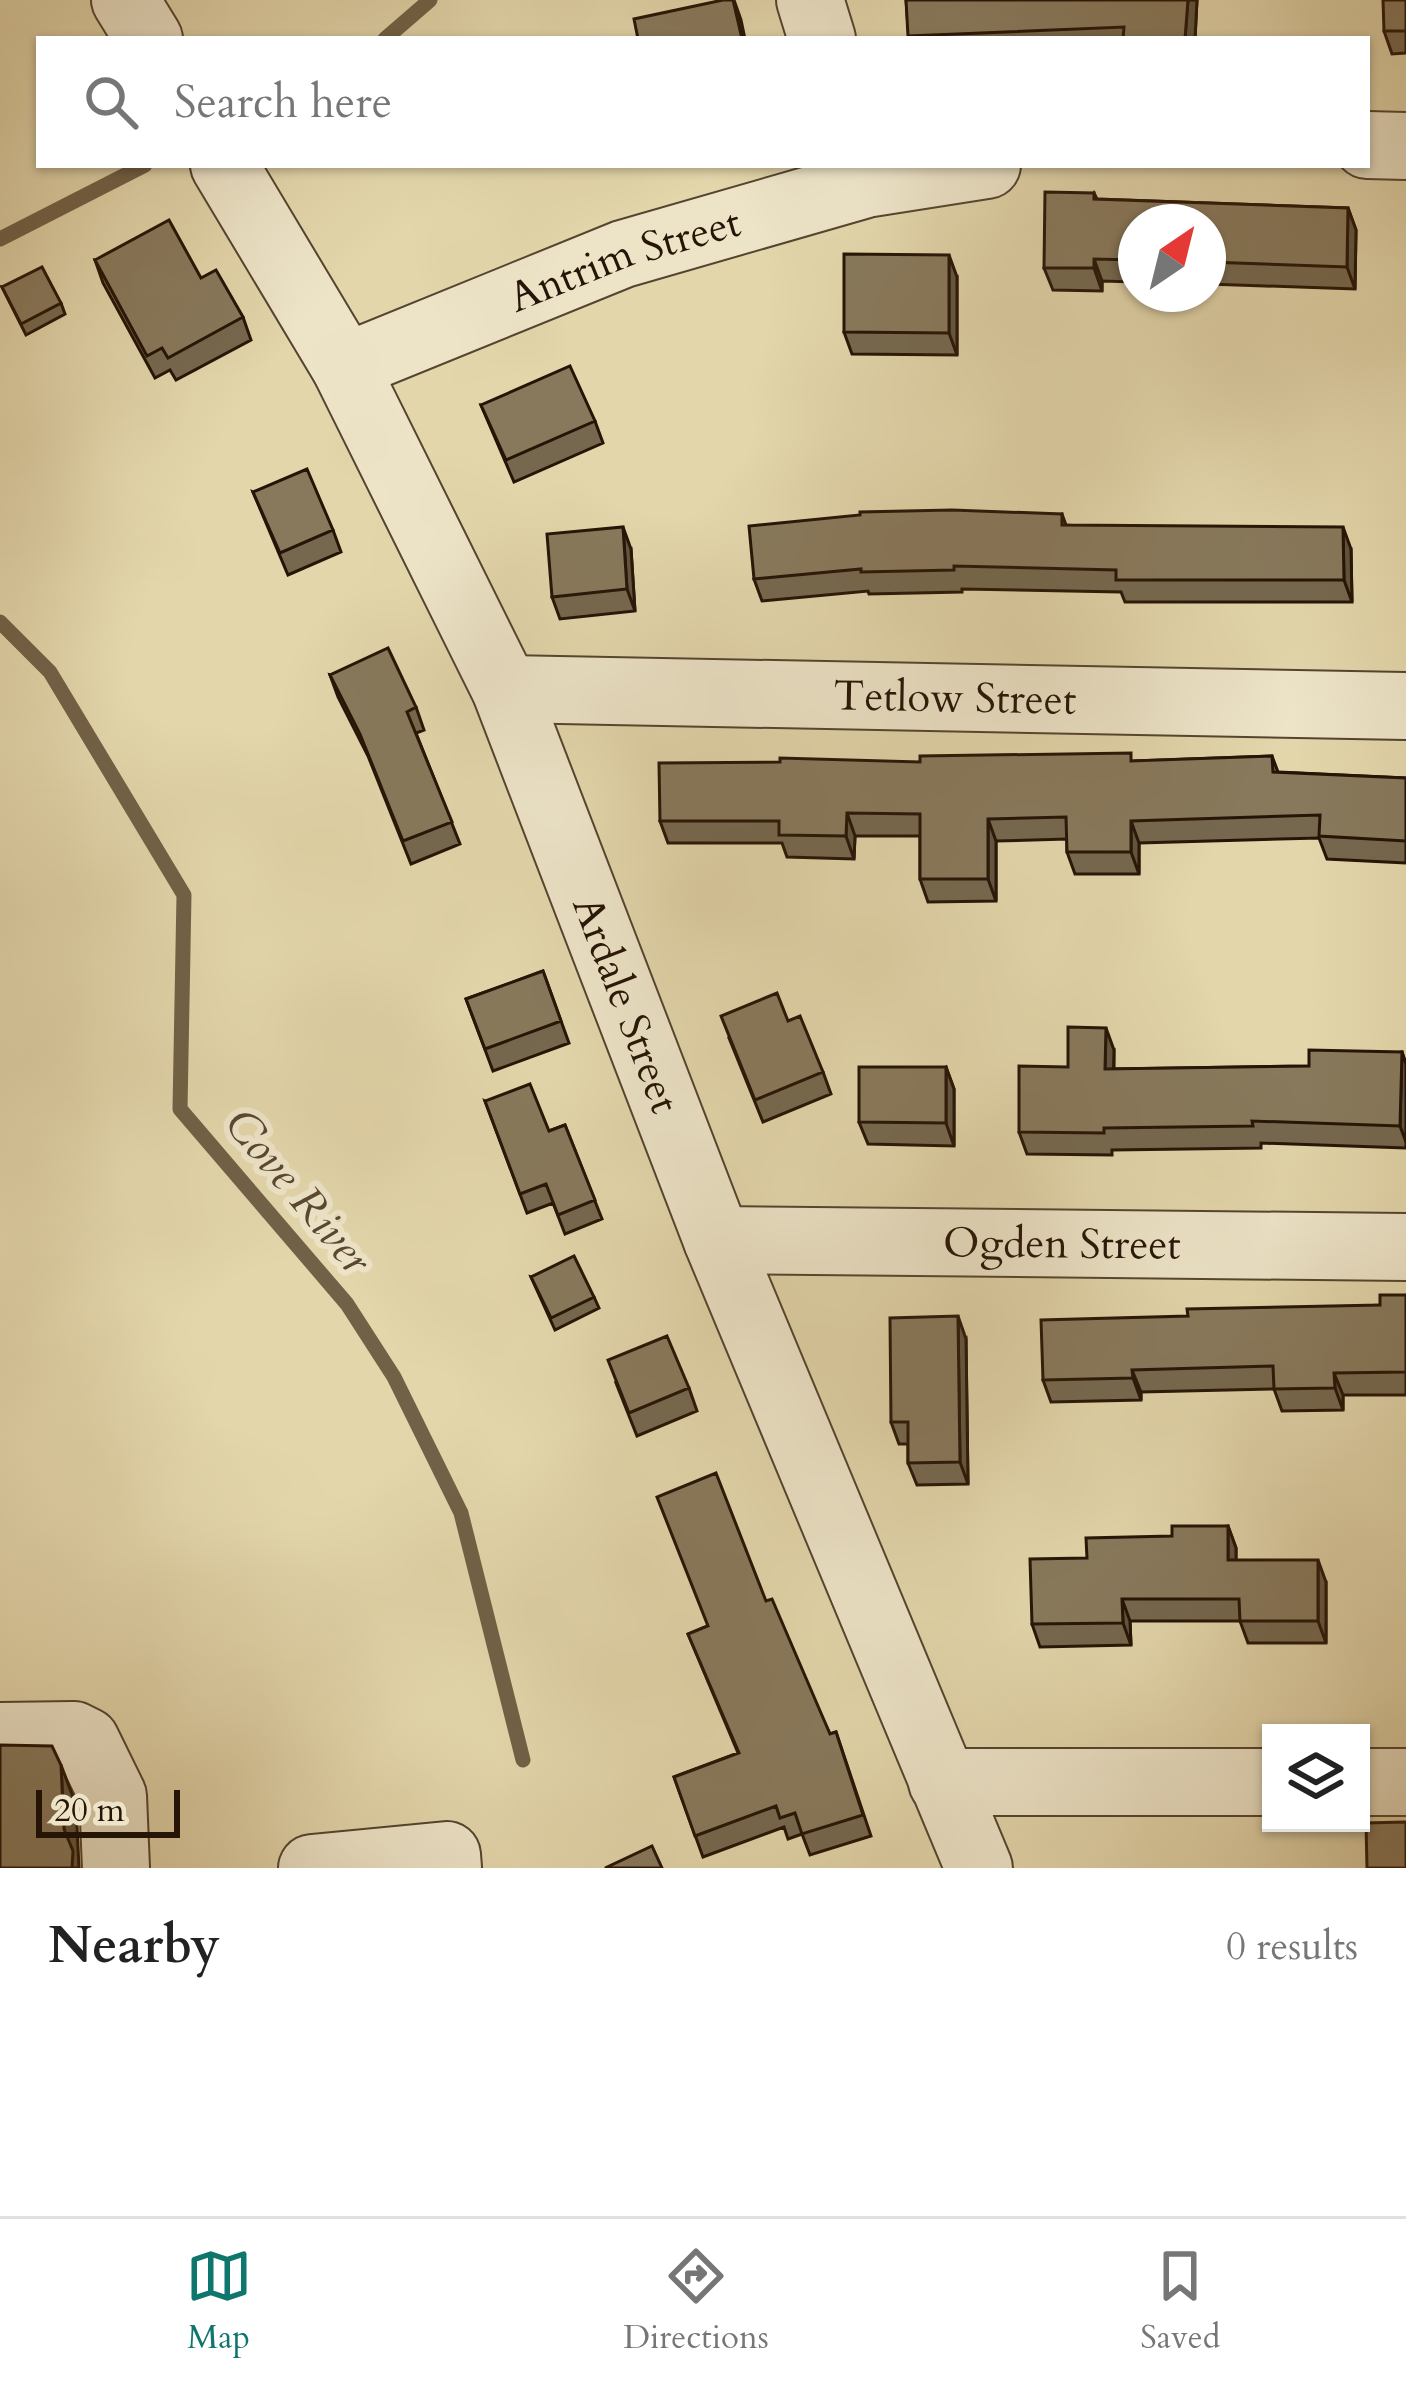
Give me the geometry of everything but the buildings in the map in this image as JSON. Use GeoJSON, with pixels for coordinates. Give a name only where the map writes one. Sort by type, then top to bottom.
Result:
{"type":"FeatureCollection","features":[{"type":"Feature","properties":{"kind":"street"},"geometry":{"type":"LineString","coordinates":[[125,0],[146,36]]}},
{"type":"Feature","properties":{"kind":"street"},"geometry":{"type":"LineString","coordinates":[[810,0],[821,36]]}},
{"type":"Feature","properties":{"kind":"street"},"geometry":{"type":"LineString","coordinates":[[1370,145],[1406,146]]}},
{"type":"Feature","properties":{"kind":"street","name":"Ardale Street"},"geometry":{"type":"LineString","coordinates":[[226,168],[345,367],[505,689],[717,1240],[979,1868]]}},
{"type":"Feature","properties":{"kind":"street","name":"Antrim Street"},"geometry":{"type":"LineString","coordinates":[[345,367],[623,254],[863,175],[950,168]]}},
{"type":"Feature","properties":{"kind":"street","name":"Tetlow Street"},"geometry":{"type":"LineString","coordinates":[[505,689],[1406,706]]}},
{"type":"Feature","properties":{"kind":"street","name":"Ogden Street"},"geometry":{"type":"LineString","coordinates":[[717,1240],[1406,1247]]}},
{"type":"Feature","properties":{"kind":"street"},"geometry":{"type":"LineString","coordinates":[[0,1736],[74,1736],[86,1741],[113,1796],[116,1868]]}},
{"type":"Feature","properties":{"kind":"street"},"geometry":{"type":"LineString","coordinates":[[942,1782],[1262,1782]]}},
{"type":"Feature","properties":{"kind":"street"},"geometry":{"type":"LineString","coordinates":[[1370,1782],[1406,1782]]}},
{"type":"Feature","properties":{"kind":"street"},"geometry":{"type":"LineString","coordinates":[[312,1868],[447,1855],[448,1868]]}},
{"type":"Feature","properties":{"kind":"waterway","name":"Cove River"},"geometry":{"type":"LineString","coordinates":[[388,36],[430,0]]}},
{"type":"Feature","properties":{"kind":"waterway","name":"Cove River"},"geometry":{"type":"LineString","coordinates":[[0,239],[139,168]]}},
{"type":"Feature","properties":{"kind":"waterway","name":"Cove River"},"geometry":{"type":"LineString","coordinates":[[0,622],[50,672],[184,895],[180,1109],[347,1304],[394,1377],[461,1513],[523,1760]]}}]}
